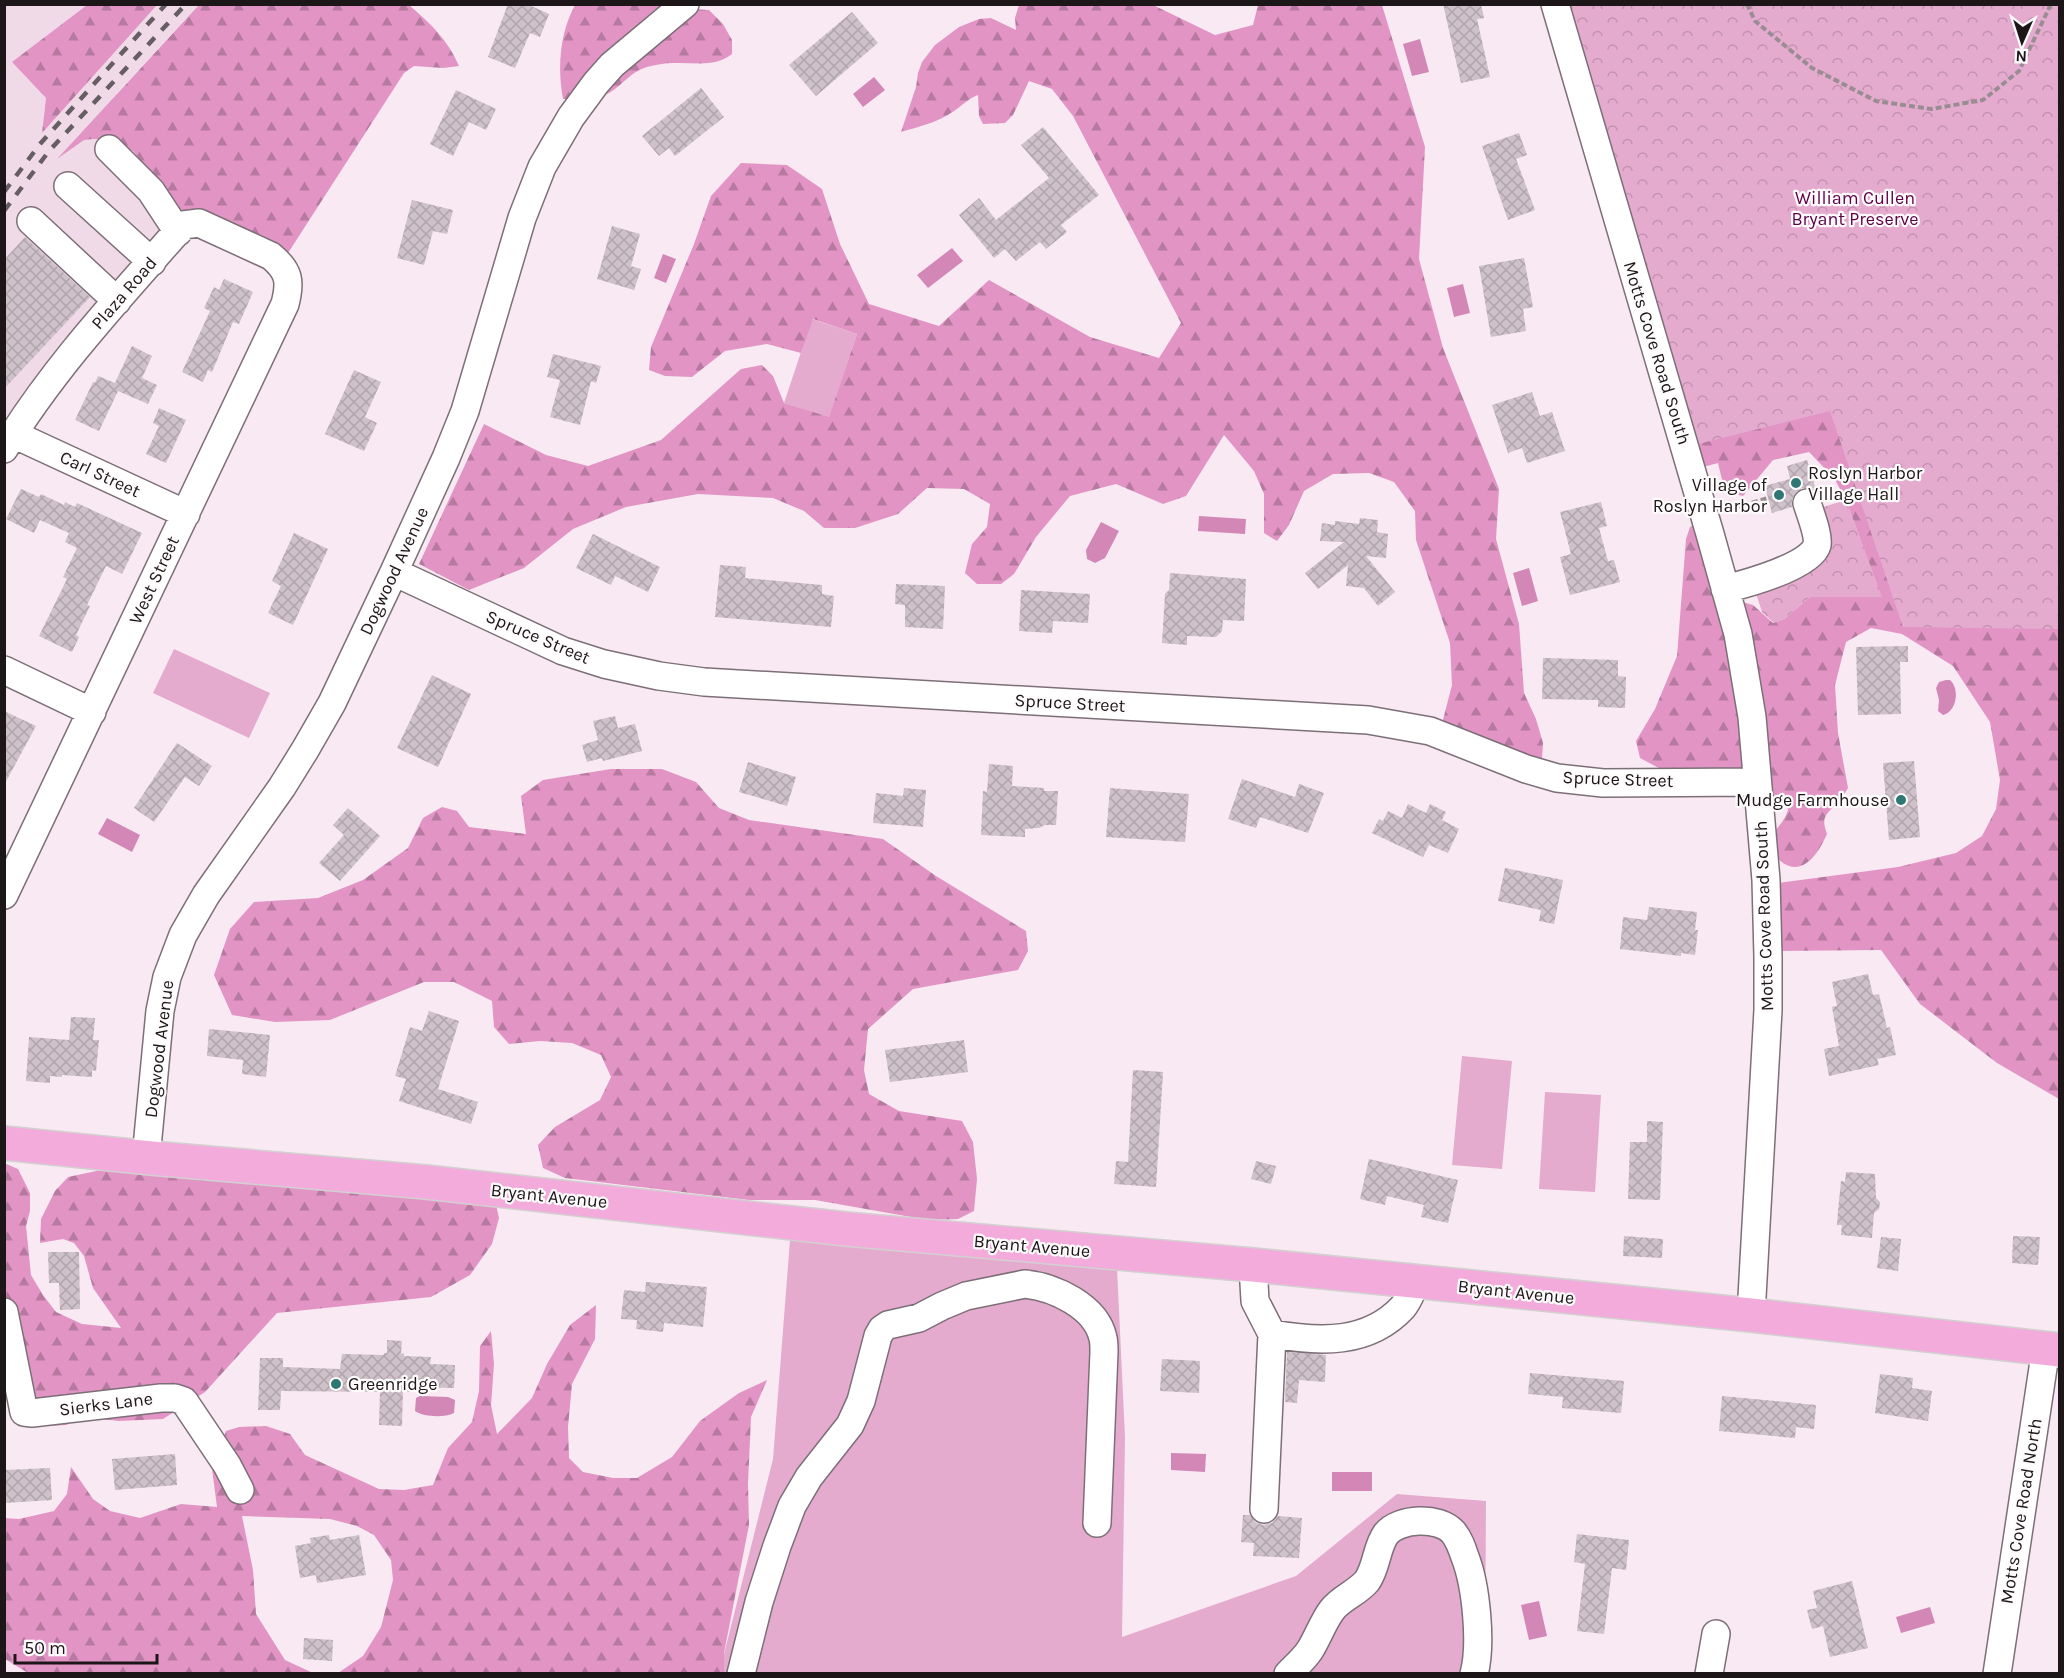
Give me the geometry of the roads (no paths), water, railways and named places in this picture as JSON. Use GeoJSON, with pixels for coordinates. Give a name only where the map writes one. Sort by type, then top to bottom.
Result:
{"type":"FeatureCollection","features":[{"type":"Feature","properties":{"kind":"main road","name":"Bryant Avenue"},"geometry":{"type":"LineString","coordinates":[[4,1143],[146,1158],[426,1182],[903,1235],[1253,1265],[1752,1315],[2053,1349]]}},
{"type":"Feature","properties":{"kind":"street","name":"Dogwood Avenue"},"geometry":{"type":"LineString","coordinates":[[146,1158],[160,1011],[167,976],[183,935],[206,895],[282,787],[305,750],[332,703],[394,572],[465,411],[522,218],[542,167],[571,117],[596,83],[612,65],[685,4]]}},
{"type":"Feature","properties":{"kind":"street","name":"Motts Cove Road South"},"geometry":{"type":"LineString","coordinates":[[1555,4],[1705,515],[1738,634],[1750,705],[1766,879],[1768,999],[1752,1315]]}},
{"type":"Feature","properties":{"kind":"street"},"geometry":{"type":"LineString","coordinates":[[110,149],[151,190],[178,232]]}},
{"type":"Feature","properties":{"kind":"street"},"geometry":{"type":"LineString","coordinates":[[68,186],[152,262]]}},
{"type":"Feature","properties":{"kind":"street"},"geometry":{"type":"LineString","coordinates":[[31,221],[117,301]]}},
{"type":"Feature","properties":{"kind":"street","name":"West Street"},"geometry":{"type":"LineString","coordinates":[[4,895],[285,304],[289,289],[287,275],[281,264],[271,256],[199,223],[192,222],[183,225],[178,232]]}},
{"type":"Feature","properties":{"kind":"street","name":"Plaza Road"},"geometry":{"type":"LineString","coordinates":[[9,441],[59,369],[178,232]]}},
{"type":"Feature","properties":{"kind":"street","name":"Carl Street"},"geometry":{"type":"LineString","coordinates":[[9,441],[186,514]]}},
{"type":"Feature","properties":{"kind":"street"},"geometry":{"type":"LineString","coordinates":[[1725,589],[1785,569],[1815,551],[1818,540],[1807,503]]}},
{"type":"Feature","properties":{"kind":"street","name":"Spruce Street"},"geometry":{"type":"LineString","coordinates":[[394,572],[563,651],[604,664],[659,676],[716,683],[1368,720],[1430,731],[1526,769],[1557,778],[1603,783],[1758,782]]}},
{"type":"Feature","properties":{"kind":"street"},"geometry":{"type":"LineString","coordinates":[[4,670],[92,712]]}},
{"type":"Feature","properties":{"kind":"street"},"geometry":{"type":"LineString","coordinates":[[1253,1265],[1255,1301],[1272,1334],[1264,1509]]}},
{"type":"Feature","properties":{"kind":"street"},"geometry":{"type":"LineString","coordinates":[[1272,1334],[1302,1339],[1341,1339],[1381,1326],[1404,1305],[1416,1282]]}},
{"type":"Feature","properties":{"kind":"street"},"geometry":{"type":"LineString","coordinates":[[741,1674],[742,1661],[759,1602],[792,1506],[809,1477],[850,1425],[861,1401],[878,1336],[888,1325],[920,1318],[966,1296],[1025,1284],[1060,1294],[1078,1304],[1092,1316],[1103,1338],[1104,1352],[1097,1523]]}},
{"type":"Feature","properties":{"kind":"street","name":"Sierks Lane"},"geometry":{"type":"LineString","coordinates":[[4,1312],[24,1412],[32,1413],[161,1398],[175,1398],[184,1401],[240,1490]]}},
{"type":"Feature","properties":{"kind":"street","name":"Motts Cove Road North"},"geometry":{"type":"LineString","coordinates":[[1996,1674],[2053,1349]]}},
{"type":"Feature","properties":{"kind":"street"},"geometry":{"type":"LineString","coordinates":[[1288,1674],[1310,1650],[1332,1611],[1370,1576],[1382,1541],[1388,1532],[1399,1525],[1420,1522],[1439,1525],[1454,1533],[1472,1575],[1478,1648],[1474,1674]]}},
{"type":"Feature","properties":{"kind":"street"},"geometry":{"type":"LineString","coordinates":[[1709,1674],[1716,1634]]}},
{"type":"Feature","properties":{"kind":"railway"},"geometry":{"type":"LineString","coordinates":[[4,192],[40,144],[166,4]]}},
{"type":"Feature","properties":{"kind":"railway"},"geometry":{"type":"LineString","coordinates":[[4,211],[49,151],[186,4]]}},
{"type":"Feature","properties":{"kind":"place","name":"Roslyn Harbor Village Hall"},"geometry":{"type":"Point","coordinates":[1796,483]}},
{"type":"Feature","properties":{"kind":"place","name":"Village of Roslyn Harbor"},"geometry":{"type":"Point","coordinates":[1779,495]}},
{"type":"Feature","properties":{"kind":"place","name":"Mudge Farmhouse"},"geometry":{"type":"Point","coordinates":[1901,800]}},
{"type":"Feature","properties":{"kind":"place","name":"Greenridge"},"geometry":{"type":"Point","coordinates":[336,1384]}},
{"type":"Feature","properties":{"kind":"park label","name":"William Cullen Bryant Preserve"},"geometry":{"type":"Point","coordinates":[1855,208]}}]}
